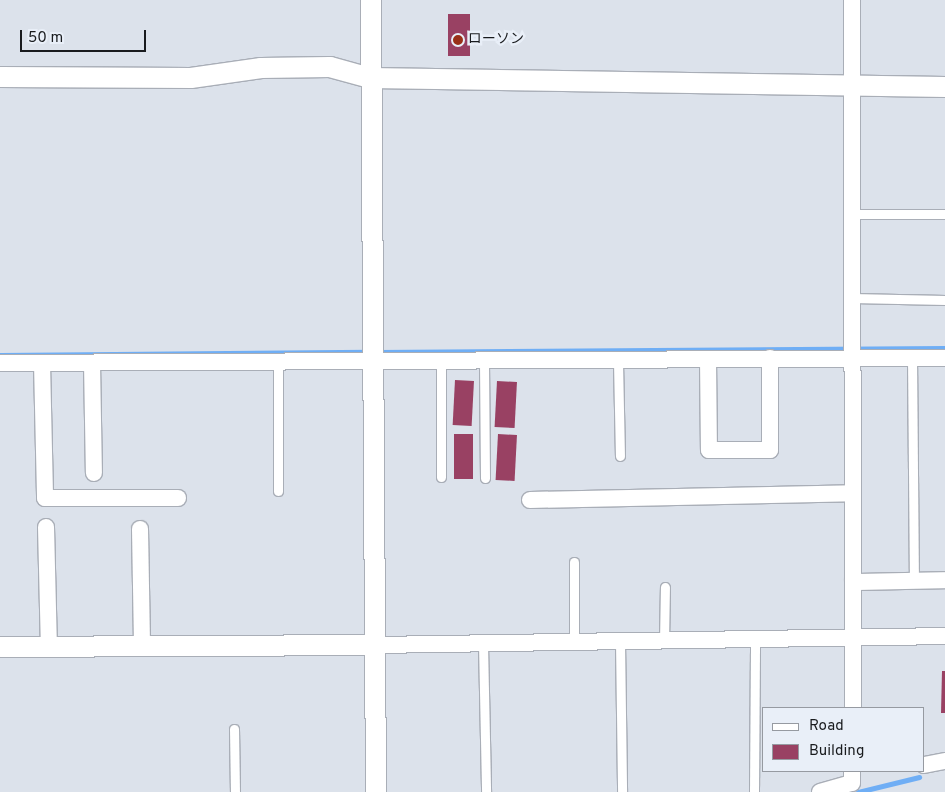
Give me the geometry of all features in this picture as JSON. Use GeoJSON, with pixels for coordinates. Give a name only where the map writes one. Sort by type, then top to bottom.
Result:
{"type":"FeatureCollection","features":[{"type":"Feature","properties":{"kind":"street"},"geometry":{"type":"LineString","coordinates":[[371,0],[370,78],[375,364],[376,792]]}},
{"type":"Feature","properties":{"kind":"street"},"geometry":{"type":"LineString","coordinates":[[852,0],[850,87],[853,494],[852,707]]}},
{"type":"Feature","properties":{"kind":"street"},"geometry":{"type":"LineString","coordinates":[[0,77],[191,78],[261,68],[330,67],[370,78],[945,87]]}},
{"type":"Feature","properties":{"kind":"street"},"geometry":{"type":"LineString","coordinates":[[0,363],[375,364],[618,362],[852,357],[945,358]]}},
{"type":"Feature","properties":{"kind":"street"},"geometry":{"type":"LineString","coordinates":[[708,359],[709,450],[770,450],[770,358]]}},
{"type":"Feature","properties":{"kind":"street"},"geometry":{"type":"LineString","coordinates":[[42,363],[45,498],[178,498]]}},
{"type":"Feature","properties":{"kind":"street"},"geometry":{"type":"LineString","coordinates":[[92,363],[94,473]]}},
{"type":"Feature","properties":{"kind":"street"},"geometry":{"type":"LineString","coordinates":[[530,500],[853,494]]}},
{"type":"Feature","properties":{"kind":"street"},"geometry":{"type":"LineString","coordinates":[[46,527],[48,647]]}},
{"type":"Feature","properties":{"kind":"street"},"geometry":{"type":"LineString","coordinates":[[140,529],[142,646]]}},
{"type":"Feature","properties":{"kind":"street"},"geometry":{"type":"LineString","coordinates":[[853,582],[945,580]]}},
{"type":"Feature","properties":{"kind":"street"},"geometry":{"type":"LineString","coordinates":[[0,647],[755,641],[945,636]]}},
{"type":"Feature","properties":{"kind":"street"},"geometry":{"type":"LineString","coordinates":[[925,766],[945,762]]}},
{"type":"Feature","properties":{"kind":"street"},"geometry":{"type":"LineString","coordinates":[[820,792],[852,783],[852,772]]}},
{"type":"Feature","properties":{"kind":"lane"},"geometry":{"type":"LineString","coordinates":[[852,214],[945,214]]}},
{"type":"Feature","properties":{"kind":"lane"},"geometry":{"type":"LineString","coordinates":[[852,298],[945,300]]}},
{"type":"Feature","properties":{"kind":"lane"},"geometry":{"type":"LineString","coordinates":[[912,358],[914,581]]}},
{"type":"Feature","properties":{"kind":"lane"},"geometry":{"type":"LineString","coordinates":[[618,362],[620,456]]}},
{"type":"Feature","properties":{"kind":"lane"},"geometry":{"type":"LineString","coordinates":[[441,363],[441,477]]}},
{"type":"Feature","properties":{"kind":"lane"},"geometry":{"type":"LineString","coordinates":[[484,363],[485,478]]}},
{"type":"Feature","properties":{"kind":"lane"},"geometry":{"type":"LineString","coordinates":[[278,364],[278,491]]}},
{"type":"Feature","properties":{"kind":"lane"},"geometry":{"type":"LineString","coordinates":[[574,562],[574,643]]}},
{"type":"Feature","properties":{"kind":"lane"},"geometry":{"type":"LineString","coordinates":[[664,642],[665,587]]}},
{"type":"Feature","properties":{"kind":"lane"},"geometry":{"type":"LineString","coordinates":[[754,792],[755,641]]}},
{"type":"Feature","properties":{"kind":"lane"},"geometry":{"type":"LineString","coordinates":[[620,642],[622,792]]}},
{"type":"Feature","properties":{"kind":"lane"},"geometry":{"type":"LineString","coordinates":[[483,644],[486,792]]}},
{"type":"Feature","properties":{"kind":"lane"},"geometry":{"type":"LineString","coordinates":[[234,729],[235,792]]}},
{"type":"Feature","properties":{"kind":"building","name":"ローソン"},"geometry":{"type":"Polygon","coordinates":[[[448,14],[470,14],[470,56],[448,56],[448,14]]]}},
{"type":"Feature","properties":{"kind":"building"},"geometry":{"type":"Polygon","coordinates":[[[455,380],[474,381],[472,426],[453,425],[455,380]]]}},
{"type":"Feature","properties":{"kind":"building"},"geometry":{"type":"Polygon","coordinates":[[[497,381],[517,382],[515,428],[495,427],[497,381]]]}},
{"type":"Feature","properties":{"kind":"building"},"geometry":{"type":"Polygon","coordinates":[[[454,434],[473,434],[473,479],[454,479],[454,434]]]}},
{"type":"Feature","properties":{"kind":"building"},"geometry":{"type":"Polygon","coordinates":[[[498,434],[517,435],[515,481],[496,480],[498,434]]]}},
{"type":"Feature","properties":{"kind":"building"},"geometry":{"type":"Polygon","coordinates":[[[942,671],[945,671],[945,713],[941,713],[942,671]]]}},
{"type":"Feature","properties":{"kind":"waterway"},"geometry":{"type":"LineString","coordinates":[[378,352],[945,348]]}},
{"type":"Feature","properties":{"kind":"waterway"},"geometry":{"type":"LineString","coordinates":[[0,355],[370,352]]}},
{"type":"Feature","properties":{"kind":"waterway"},"geometry":{"type":"LineString","coordinates":[[858,792],[919,777]]}},
{"type":"Feature","properties":{"kind":"place","name":"ローソン"},"geometry":{"type":"Point","coordinates":[458,40]}}]}
